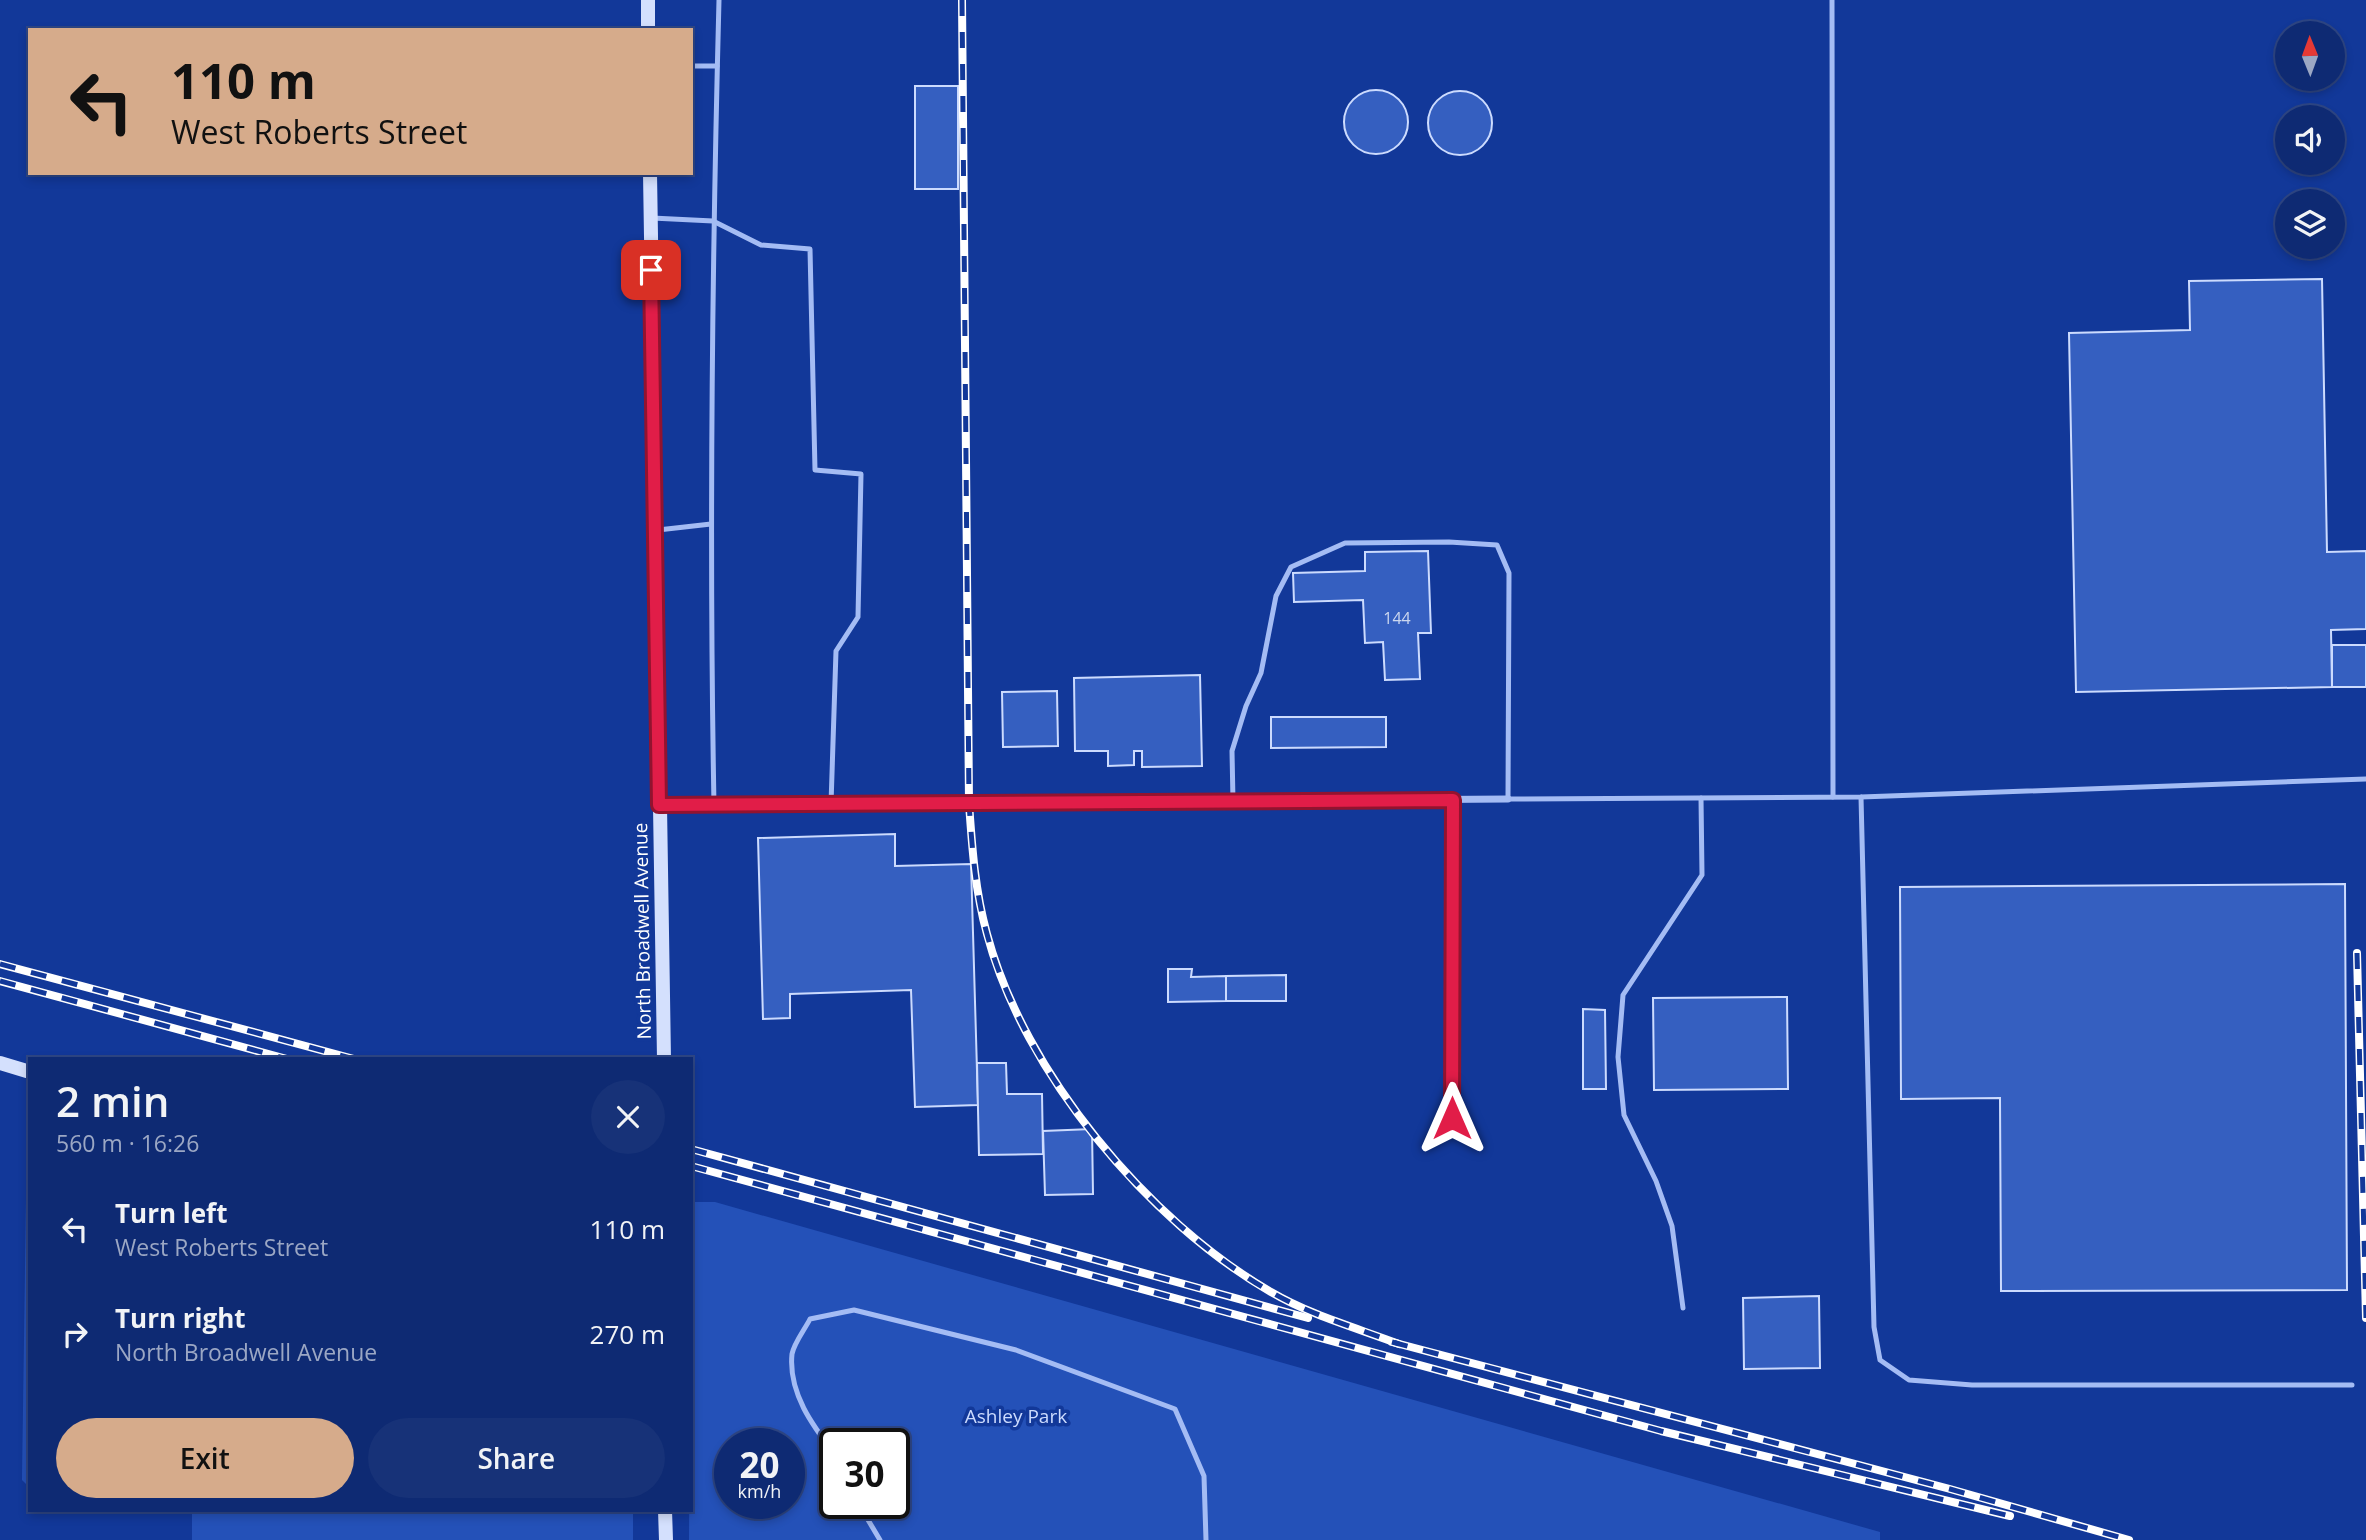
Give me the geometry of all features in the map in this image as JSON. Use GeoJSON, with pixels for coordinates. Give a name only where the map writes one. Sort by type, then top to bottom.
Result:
{"type":"FeatureCollection","features":[{"type":"Feature","properties":{"kind":"main road"},"geometry":{"type":"LineString","coordinates":[[648,0],[648,28]]}},
{"type":"Feature","properties":{"kind":"main road","name":"North Broadwell Avenue"},"geometry":{"type":"LineString","coordinates":[[650,175],[664,1057]]}},
{"type":"Feature","properties":{"kind":"main road"},"geometry":{"type":"LineString","coordinates":[[0,1063],[28,1071]]}},
{"type":"Feature","properties":{"kind":"main road"},"geometry":{"type":"LineString","coordinates":[[666,1512],[666,1540]]}},
{"type":"Feature","properties":{"kind":"street"},"geometry":{"type":"LineString","coordinates":[[659,805],[1508,799]]}},
{"type":"Feature","properties":{"kind":"street"},"geometry":{"type":"LineString","coordinates":[[1452,1118],[1453,800]]}},
{"type":"Feature","properties":{"kind":"lane"},"geometry":{"type":"LineString","coordinates":[[715,805],[711,524],[713,221],[719,0]]}},
{"type":"Feature","properties":{"kind":"lane"},"geometry":{"type":"LineString","coordinates":[[1832,0],[1833,797]]}},
{"type":"Feature","properties":{"kind":"lane"},"geometry":{"type":"LineString","coordinates":[[693,66],[718,66]]}},
{"type":"Feature","properties":{"kind":"lane"},"geometry":{"type":"LineString","coordinates":[[650,218],[713,221],[761,244],[810,249],[815,470],[861,474],[858,617],[836,651],[831,804]]}},
{"type":"Feature","properties":{"kind":"lane"},"geometry":{"type":"LineString","coordinates":[[655,530],[711,524]]}},
{"type":"Feature","properties":{"kind":"lane"},"geometry":{"type":"LineString","coordinates":[[1233,801],[1232,751],[1246,706],[1261,673],[1276,596],[1291,567],[1345,543],[1449,542],[1497,545],[1509,573],[1508,799],[1861,797],[2366,779]]}},
{"type":"Feature","properties":{"kind":"lane"},"geometry":{"type":"LineString","coordinates":[[1861,797],[1874,1327],[1880,1360],[1909,1380],[1972,1385],[2352,1385]]}},
{"type":"Feature","properties":{"kind":"lane"},"geometry":{"type":"LineString","coordinates":[[1683,1308],[1672,1226],[1656,1181],[1624,1115],[1618,1057],[1623,995],[1702,875],[1701,798]]}},
{"type":"Feature","properties":{"kind":"lane"},"geometry":{"type":"LineString","coordinates":[[819,1433],[795,1389],[792,1352],[810,1319],[854,1310],[1016,1350],[1175,1409],[1204,1476],[1206,1540]]}},
{"type":"Feature","properties":{"kind":"lane"},"geometry":{"type":"LineString","coordinates":[[868,1519],[880,1540]]}},
{"type":"Feature","properties":{"kind":"green space"},"geometry":{"type":"Polygon","coordinates":[[[26,1198],[28,1486],[22,1480],[26,1198]]]}},
{"type":"Feature","properties":{"kind":"green space","name":"Ashley Park"},"geometry":{"type":"Polygon","coordinates":[[[693,1202],[715,1202],[1880,1532],[1880,1540],[689,1540],[689,1512],[693,1512],[693,1202]]]}},
{"type":"Feature","properties":{"kind":"green space"},"geometry":{"type":"Polygon","coordinates":[[[192,1512],[633,1512],[633,1540],[192,1540],[192,1512]]]}},
{"type":"Feature","properties":{"kind":"building"},"geometry":{"type":"Polygon","coordinates":[[[915,86],[958,86],[958,189],[915,189],[915,86]]]}},
{"type":"Feature","properties":{"kind":"building"},"geometry":{"type":"Polygon","coordinates":[[[1376,90],[1388,92],[1399,99],[1406,110],[1406,134],[1399,145],[1388,152],[1376,154],[1364,152],[1353,145],[1346,134],[1344,122],[1346,110],[1353,99],[1364,92],[1376,90]]]}},
{"type":"Feature","properties":{"kind":"building"},"geometry":{"type":"Polygon","coordinates":[[[1460,91],[1472,93],[1483,100],[1490,111],[1490,135],[1483,146],[1472,153],[1460,155],[1448,153],[1437,146],[1430,135],[1428,123],[1430,111],[1437,100],[1448,93],[1460,91]]]}},
{"type":"Feature","properties":{"kind":"building"},"geometry":{"type":"Polygon","coordinates":[[[2322,279],[2327,552],[2366,551],[2366,629],[2331,630],[2332,687],[2076,692],[2069,333],[2190,330],[2189,281],[2322,279]]]}},
{"type":"Feature","properties":{"kind":"building"},"geometry":{"type":"Polygon","coordinates":[[[1428,551],[1431,633],[1418,633],[1420,679],[1385,680],[1383,642],[1365,643],[1363,600],[1294,602],[1293,573],[1365,571],[1365,552],[1428,551]]]}},
{"type":"Feature","properties":{"kind":"building"},"geometry":{"type":"Polygon","coordinates":[[[2332,645],[2366,645],[2366,687],[2332,687],[2332,645]]]}},
{"type":"Feature","properties":{"kind":"building"},"geometry":{"type":"Polygon","coordinates":[[[1200,675],[1202,766],[1142,767],[1142,751],[1134,751],[1134,765],[1108,766],[1108,751],[1075,751],[1074,678],[1200,675]]]}},
{"type":"Feature","properties":{"kind":"building"},"geometry":{"type":"Polygon","coordinates":[[[1057,691],[1058,746],[1003,747],[1002,692],[1057,691]]]}},
{"type":"Feature","properties":{"kind":"building"},"geometry":{"type":"Polygon","coordinates":[[[1271,717],[1386,717],[1386,747],[1271,748],[1271,717]]]}},
{"type":"Feature","properties":{"kind":"building"},"geometry":{"type":"Polygon","coordinates":[[[895,834],[895,866],[971,864],[978,1105],[915,1107],[911,990],[790,994],[790,1018],[763,1019],[758,838],[895,834]]]}},
{"type":"Feature","properties":{"kind":"building"},"geometry":{"type":"Polygon","coordinates":[[[2345,884],[2347,1290],[2001,1291],[2000,1098],[1901,1099],[1900,887],[2345,884]]]}},
{"type":"Feature","properties":{"kind":"building"},"geometry":{"type":"Polygon","coordinates":[[[1168,969],[1192,969],[1191,977],[1226,976],[1226,1001],[1168,1002],[1168,969]]]}},
{"type":"Feature","properties":{"kind":"building"},"geometry":{"type":"Polygon","coordinates":[[[1286,975],[1286,1001],[1226,1001],[1226,976],[1286,975]]]}},
{"type":"Feature","properties":{"kind":"building"},"geometry":{"type":"Polygon","coordinates":[[[1787,997],[1788,1089],[1654,1090],[1653,998],[1787,997]]]}},
{"type":"Feature","properties":{"kind":"building"},"geometry":{"type":"Polygon","coordinates":[[[1583,1009],[1605,1010],[1606,1089],[1583,1089],[1583,1009]]]}},
{"type":"Feature","properties":{"kind":"building"},"geometry":{"type":"Polygon","coordinates":[[[977,1063],[1006,1063],[1007,1094],[1042,1094],[1043,1154],[979,1155],[977,1063]]]}},
{"type":"Feature","properties":{"kind":"building"},"geometry":{"type":"Polygon","coordinates":[[[1092,1129],[1093,1194],[1045,1195],[1043,1131],[1092,1129]]]}},
{"type":"Feature","properties":{"kind":"building"},"geometry":{"type":"Polygon","coordinates":[[[1819,1296],[1820,1368],[1744,1369],[1743,1298],[1819,1296]]]}},
{"type":"Feature","properties":{"kind":"railway"},"geometry":{"type":"LineString","coordinates":[[962,0],[969,803],[977,885],[987,934],[1005,986],[1030,1039],[1061,1090],[1097,1138],[1137,1184],[1180,1226],[1225,1262],[1271,1292],[1318,1314],[1399,1344]]}},
{"type":"Feature","properties":{"kind":"railway"},"geometry":{"type":"LineString","coordinates":[[2357,953],[2366,1318]]}},
{"type":"Feature","properties":{"kind":"railway"},"geometry":{"type":"LineString","coordinates":[[0,964],[347,1057]]}},
{"type":"Feature","properties":{"kind":"railway"},"geometry":{"type":"LineString","coordinates":[[0,981],[280,1057]]}},
{"type":"Feature","properties":{"kind":"railway"},"geometry":{"type":"LineString","coordinates":[[693,1150],[1308,1318]]}},
{"type":"Feature","properties":{"kind":"railway"},"geometry":{"type":"LineString","coordinates":[[693,1167],[1661,1431],[2010,1516]]}},
{"type":"Feature","properties":{"kind":"railway"},"geometry":{"type":"LineString","coordinates":[[1392,1342],[1950,1489],[2129,1540]]}},
{"type":"Feature","properties":{"kind":"route"},"geometry":{"type":"LineString","coordinates":[[651,270],[659,805],[1453,800],[1452,1118]]}}]}
